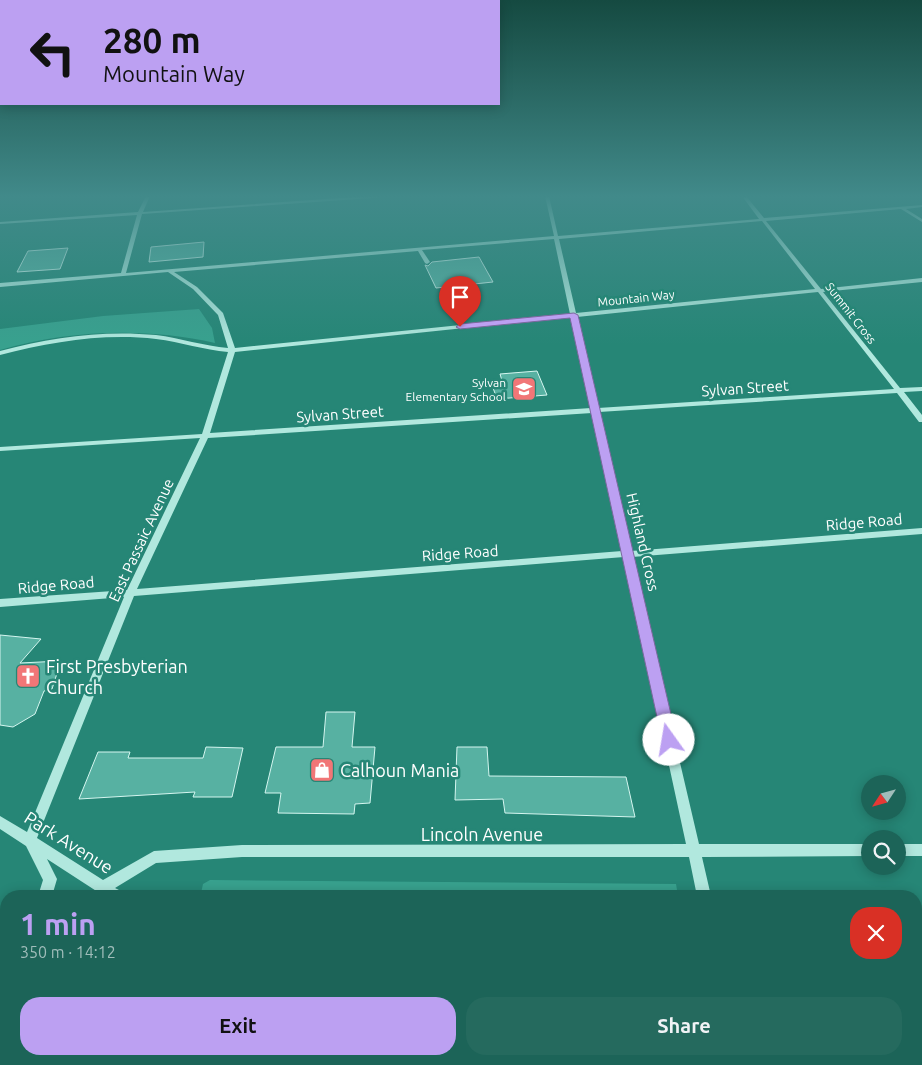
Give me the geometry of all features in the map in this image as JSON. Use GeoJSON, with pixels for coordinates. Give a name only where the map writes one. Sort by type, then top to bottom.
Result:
{"type":"FeatureCollection","features":[{"type":"Feature","properties":{"kind":"street"},"geometry":{"type":"LineString","coordinates":[[123,274],[131,246]]}},
{"type":"Feature","properties":{"kind":"street"},"geometry":{"type":"LineString","coordinates":[[1,285],[456,246]]}},
{"type":"Feature","properties":{"kind":"street","name":"Highland Cross"},"geometry":{"type":"LineString","coordinates":[[557,246],[703,890]]}},
{"type":"Feature","properties":{"kind":"street","name":"Summit Cross"},"geometry":{"type":"LineString","coordinates":[[784,246],[922,420]]}},
{"type":"Feature","properties":{"kind":"street"},"geometry":{"type":"LineString","coordinates":[[419,249],[427,262]]}},
{"type":"Feature","properties":{"kind":"street"},"geometry":{"type":"LineString","coordinates":[[168,270],[194,288],[221,314],[232,350]]}},
{"type":"Feature","properties":{"kind":"street","name":"Mountain Way"},"geometry":{"type":"LineString","coordinates":[[0,353],[41,342],[110,336],[155,337],[189,342],[210,348],[232,350],[922,280]]}},
{"type":"Feature","properties":{"kind":"street","name":"East Passaic Avenue"},"geometry":{"type":"LineString","coordinates":[[30,840],[131,592],[205,436],[232,350]]}},
{"type":"Feature","properties":{"kind":"street","name":"Sylvan Street"},"geometry":{"type":"LineString","coordinates":[[0,449],[922,390]]}},
{"type":"Feature","properties":{"kind":"street","name":"Ridge Road"},"geometry":{"type":"LineString","coordinates":[[0,603],[922,531]]}},
{"type":"Feature","properties":{"kind":"street","name":"Park Avenue"},"geometry":{"type":"LineString","coordinates":[[0,822],[106,890]]}},
{"type":"Feature","properties":{"kind":"street"},"geometry":{"type":"LineString","coordinates":[[30,840],[50,879],[47,890]]}},
{"type":"Feature","properties":{"kind":"street","name":"Lincoln Avenue"},"geometry":{"type":"LineString","coordinates":[[103,888],[154,858],[242,851],[861,850]]}},
{"type":"Feature","properties":{"kind":"street"},"geometry":{"type":"LineString","coordinates":[[906,850],[922,850]]}},
{"type":"Feature","properties":{"kind":"green space"},"geometry":{"type":"Polygon","coordinates":[[[199,309],[212,328],[215,343],[162,335],[107,333],[53,338],[0,350],[0,329],[103,316],[199,309]]]}},
{"type":"Feature","properties":{"kind":"green space"},"geometry":{"type":"Polygon","coordinates":[[[210,880],[676,884],[677,890],[202,890],[203,884],[210,880]]]}},
{"type":"Feature","properties":{"kind":"building"},"geometry":{"type":"Polygon","coordinates":[[[204,246],[203,257],[149,262],[151,247],[204,246]]]}},
{"type":"Feature","properties":{"kind":"building"},"geometry":{"type":"Polygon","coordinates":[[[68,248],[60,269],[17,272],[28,251],[68,248]]]}},
{"type":"Feature","properties":{"kind":"building"},"geometry":{"type":"Polygon","coordinates":[[[479,257],[493,282],[436,288],[425,265],[428,266],[432,262],[479,257]]]}},
{"type":"Feature","properties":{"kind":"building","name":"Sylvan Elementary School"},"geometry":{"type":"Polygon","coordinates":[[[537,371],[547,395],[497,399],[492,385],[503,384],[500,374],[537,371]]]}},
{"type":"Feature","properties":{"kind":"building","name":"First Presbyterian Church"},"geometry":{"type":"Polygon","coordinates":[[[0,635],[41,639],[20,663],[61,661],[52,689],[44,691],[35,714],[13,727],[0,725],[0,635]]]}},
{"type":"Feature","properties":{"kind":"building","name":"Calhoun Mania"},"geometry":{"type":"Polygon","coordinates":[[[326,712],[355,712],[352,747],[375,747],[370,803],[355,804],[354,814],[278,813],[281,793],[265,793],[276,747],[323,747],[326,712]]]}},
{"type":"Feature","properties":{"kind":"building"},"geometry":{"type":"Polygon","coordinates":[[[206,747],[243,748],[232,797],[193,797],[195,792],[79,799],[98,752],[130,752],[128,758],[203,758],[206,747]]]}},
{"type":"Feature","properties":{"kind":"building"},"geometry":{"type":"Polygon","coordinates":[[[457,747],[487,747],[489,776],[626,777],[635,817],[505,813],[503,799],[455,800],[457,747]]]}},
{"type":"Feature","properties":{"kind":"place","name":"Sylvan Elementary School"},"geometry":{"type":"Point","coordinates":[524,389]}},
{"type":"Feature","properties":{"kind":"place","name":"First Presbyterian Church"},"geometry":{"type":"Point","coordinates":[28,676]}},
{"type":"Feature","properties":{"kind":"place","name":"Calhoun Mania"},"geometry":{"type":"Point","coordinates":[322,770]}},
{"type":"Feature","properties":{"kind":"route"},"geometry":{"type":"LineString","coordinates":[[460,327],[574,315],[669,740]]}}]}
